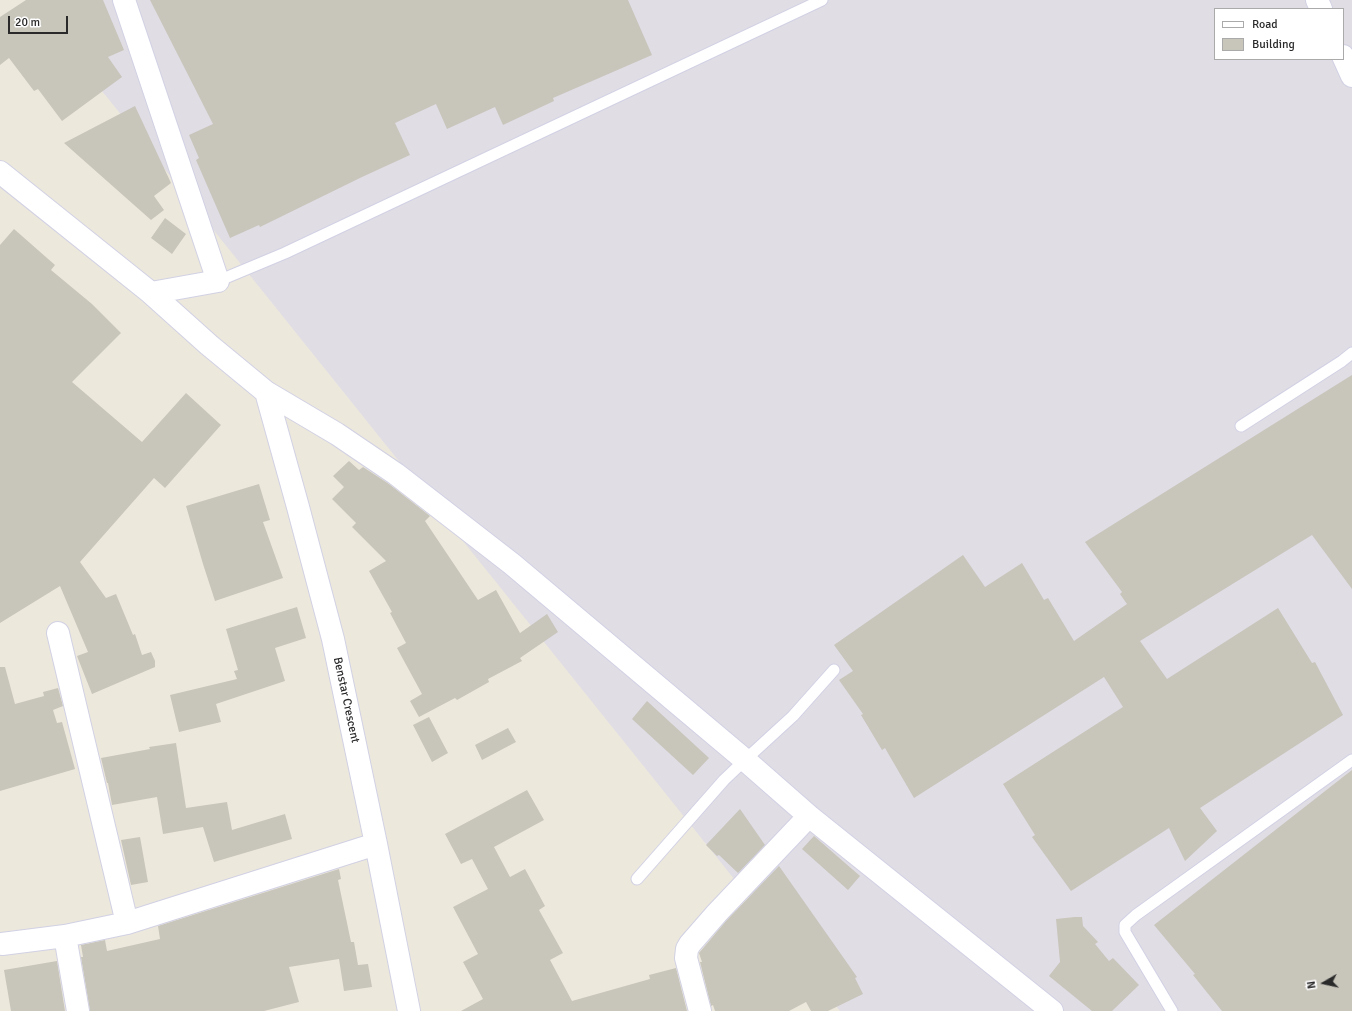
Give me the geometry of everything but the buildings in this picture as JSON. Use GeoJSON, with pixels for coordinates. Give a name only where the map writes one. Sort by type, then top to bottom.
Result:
{"type":"FeatureCollection","features":[{"type":"Feature","properties":{"kind":"street"},"geometry":{"type":"LineString","coordinates":[[124,0],[218,281],[151,293]]}},
{"type":"Feature","properties":{"kind":"street"},"geometry":{"type":"LineString","coordinates":[[1344,58],[1352,76]]}},
{"type":"Feature","properties":{"kind":"street"},"geometry":{"type":"LineString","coordinates":[[0,172],[151,293],[266,392],[337,434],[396,474],[512,564],[745,760],[809,816],[1052,1011]]}},
{"type":"Feature","properties":{"kind":"street","name":"Benstar Crescent"},"geometry":{"type":"LineString","coordinates":[[266,392],[333,639],[409,1011]]}},
{"type":"Feature","properties":{"kind":"street"},"geometry":{"type":"LineString","coordinates":[[58,633],[126,923]]}},
{"type":"Feature","properties":{"kind":"street"},"geometry":{"type":"LineString","coordinates":[[700,1011],[686,958],[687,950],[690,944],[717,913],[809,816]]}},
{"type":"Feature","properties":{"kind":"street"},"geometry":{"type":"LineString","coordinates":[[2,944],[65,936],[126,923],[376,844]]}},
{"type":"Feature","properties":{"kind":"street"},"geometry":{"type":"LineString","coordinates":[[65,936],[78,1011]]}},
{"type":"Feature","properties":{"kind":"lane"},"geometry":{"type":"LineString","coordinates":[[218,281],[293,250],[822,0]]}},
{"type":"Feature","properties":{"kind":"lane"},"geometry":{"type":"LineString","coordinates":[[1241,426],[1352,353]]}},
{"type":"Feature","properties":{"kind":"lane"},"geometry":{"type":"LineString","coordinates":[[637,879],[724,780],[793,716],[834,670]]}},
{"type":"Feature","properties":{"kind":"lane"},"geometry":{"type":"LineString","coordinates":[[1172,1011],[1125,932],[1125,925],[1136,915],[1352,760]]}},
{"type":"Feature","properties":{"kind":"shaded area"},"geometry":{"type":"Polygon","coordinates":[[[29,0],[1352,0],[1352,1011],[840,1011],[29,0]]]}}]}
